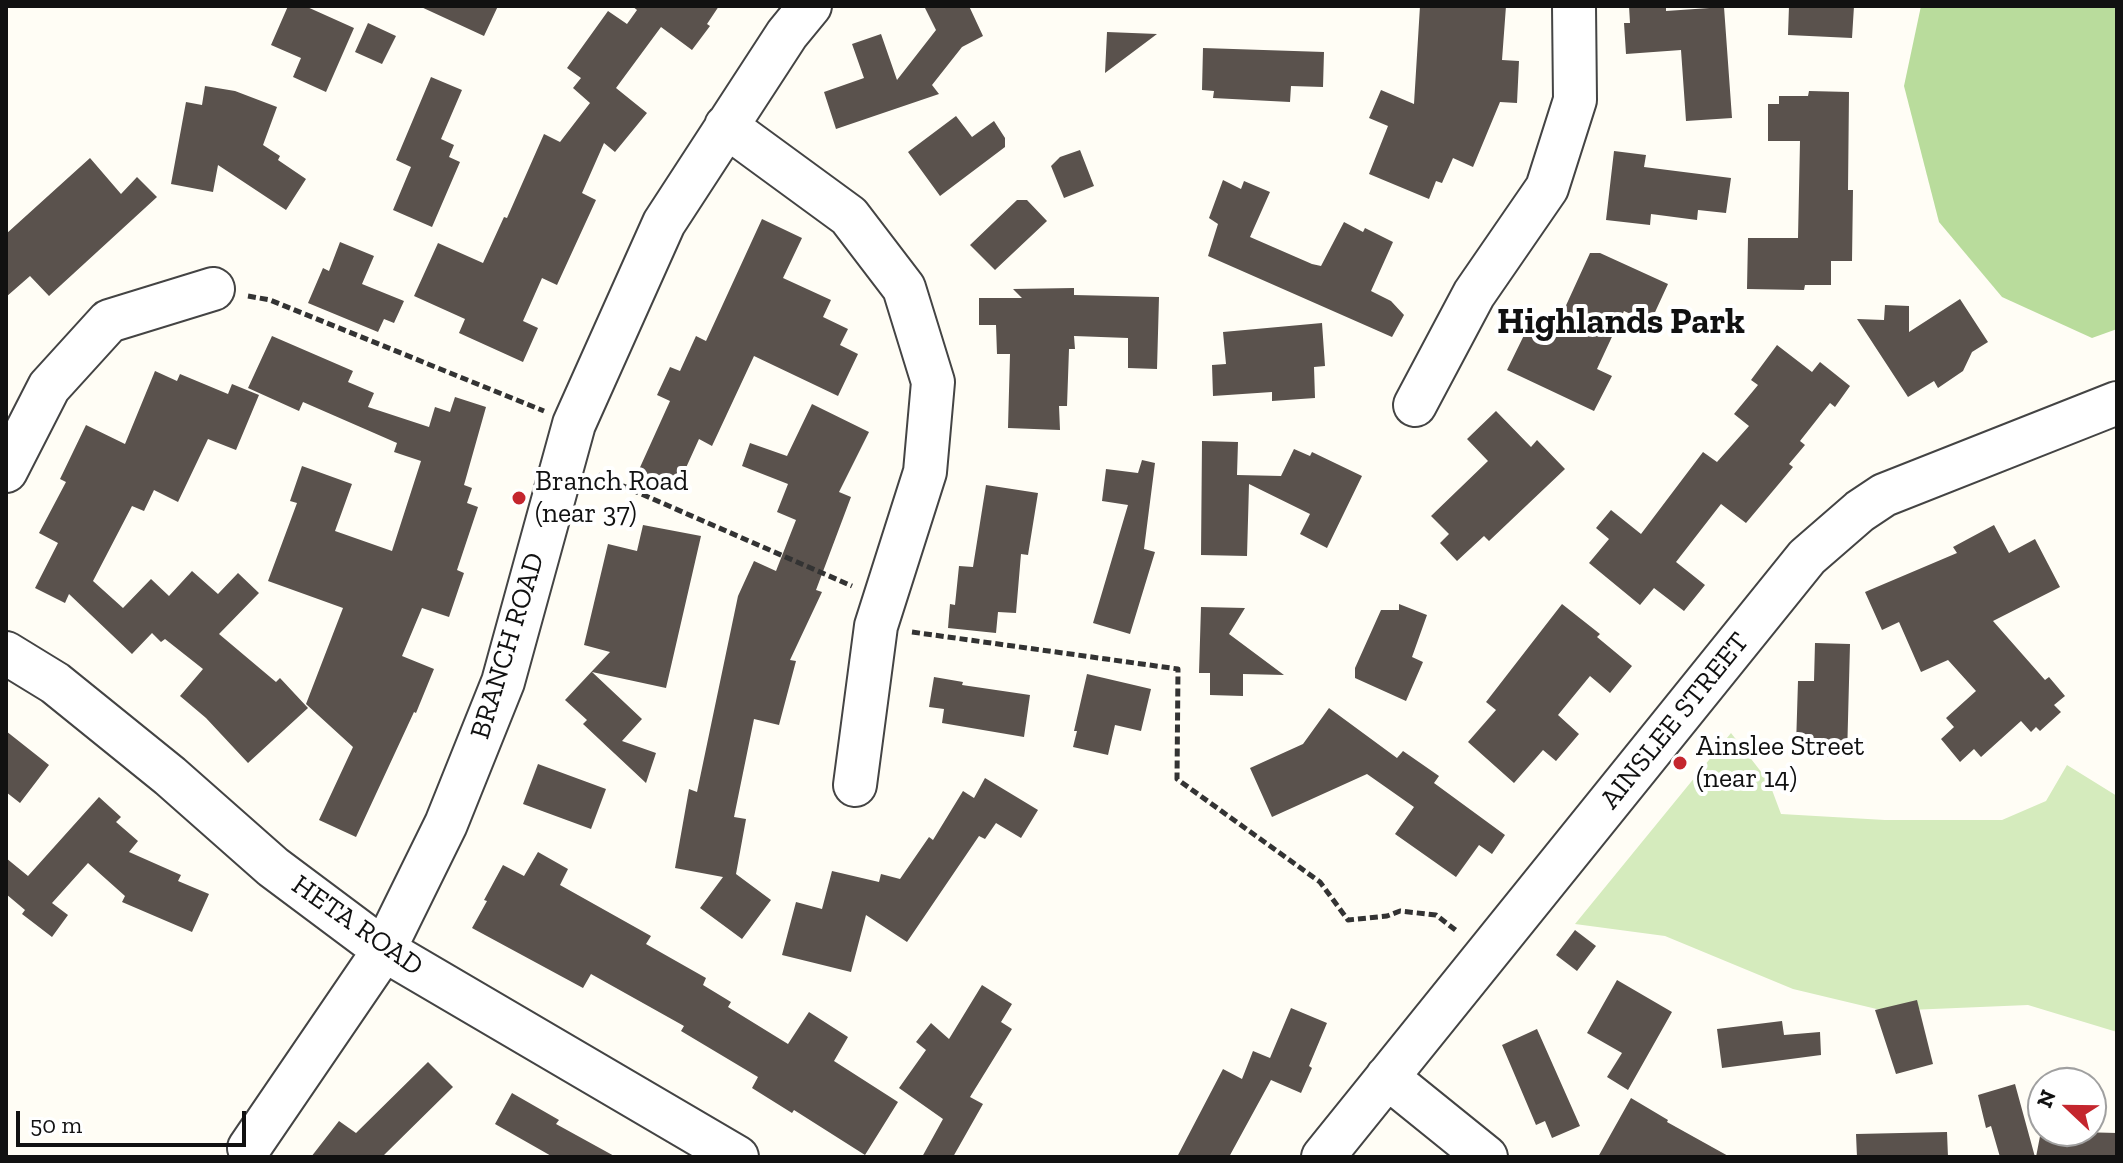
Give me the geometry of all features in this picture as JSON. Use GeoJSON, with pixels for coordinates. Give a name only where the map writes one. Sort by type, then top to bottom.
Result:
{"type":"FeatureCollection","features":[{"type":"Feature","properties":{"kind":"street","name":"BRANCH ROAD"},"geometry":{"type":"LineString","coordinates":[[249,1148],[384,950],[446,824],[503,682],[569,442],[664,223],[787,34],[810,6]]}},
{"type":"Feature","properties":{"kind":"street"},"geometry":{"type":"LineString","coordinates":[[1415,405],[1474,294],[1547,188],[1575,100],[1574,6]]}},
{"type":"Feature","properties":{"kind":"street"},"geometry":{"type":"LineString","coordinates":[[726,126],[849,216],[904,288],[933,382],[925,472],[879,613],[855,785]]}},
{"type":"Feature","properties":{"kind":"street"},"geometry":{"type":"LineString","coordinates":[[6,471],[49,387],[109,321],[213,289]]}},
{"type":"Feature","properties":{"kind":"street","name":"AINSLEE STREET"},"geometry":{"type":"LineString","coordinates":[[1323,1157],[1807,557],[1832,533],[1894,490],[2117,403]]}},
{"type":"Feature","properties":{"kind":"street","name":"HETA ROAD"},"geometry":{"type":"LineString","coordinates":[[6,653],[55,683],[170,776],[273,867],[384,950],[737,1157]]}},
{"type":"Feature","properties":{"kind":"street"},"geometry":{"type":"LineString","coordinates":[[1387,1077],[1486,1157]]}},
{"type":"Feature","properties":{"kind":"path"},"geometry":{"type":"LineString","coordinates":[[213,289],[270,300],[569,442],[879,613],[1178,669],[1177,779],[1320,882],[1348,920],[1387,916],[1400,911],[1436,915],[1488,954]]}},
{"type":"Feature","properties":{"kind":"green space"},"geometry":{"type":"Polygon","coordinates":[[[1921,6],[2117,6],[2117,329],[2092,338],[2002,297],[1939,222],[1904,86],[1921,6]]]}},
{"type":"Feature","properties":{"kind":"green space"},"geometry":{"type":"Polygon","coordinates":[[[1731,733],[1769,782],[1781,814],[1885,820],[2002,820],[2046,801],[2067,765],[2117,796],[2117,1032],[2028,1005],[1885,1011],[1793,989],[1665,936],[1575,924],[1731,733]]]}},
{"type":"Feature","properties":{"kind":"building"},"geometry":{"type":"Polygon","coordinates":[[[288,6],[305,6],[354,28],[326,92],[293,77],[301,58],[271,45],[288,6]]]}},
{"type":"Feature","properties":{"kind":"building"},"geometry":{"type":"Polygon","coordinates":[[[419,6],[498,6],[484,36],[419,6]]]}},
{"type":"Feature","properties":{"kind":"building"},"geometry":{"type":"Polygon","coordinates":[[[632,6],[719,6],[707,24],[710,26],[692,50],[661,27],[616,88],[647,113],[615,152],[604,143],[582,193],[596,200],[557,285],[542,278],[523,321],[538,328],[523,362],[459,333],[465,319],[414,296],[438,243],[483,263],[504,217],[507,218],[544,134],[560,142],[590,103],[573,88],[581,78],[567,68],[608,11],[627,24],[637,10],[632,6]]]}},
{"type":"Feature","properties":{"kind":"building"},"geometry":{"type":"Polygon","coordinates":[[[924,6],[969,6],[983,36],[962,47],[932,85],[939,94],[836,129],[824,92],[864,78],[852,44],[881,34],[897,80],[936,30],[924,6]]]}},
{"type":"Feature","properties":{"kind":"building"},"geometry":{"type":"Polygon","coordinates":[[[1420,6],[1506,6],[1502,60],[1519,61],[1517,103],[1500,102],[1473,167],[1453,158],[1442,183],[1436,181],[1429,199],[1369,174],[1388,126],[1369,118],[1381,90],[1414,104],[1420,6]]]}},
{"type":"Feature","properties":{"kind":"building"},"geometry":{"type":"Polygon","coordinates":[[[1629,6],[1666,6],[1666,11],[1724,7],[1732,118],[1686,121],[1681,50],[1626,54],[1624,23],[1630,23],[1629,6]]]}},
{"type":"Feature","properties":{"kind":"building"},"geometry":{"type":"Polygon","coordinates":[[[1789,6],[1854,6],[1852,38],[1788,35],[1789,6]]]}},
{"type":"Feature","properties":{"kind":"building"},"geometry":{"type":"Polygon","coordinates":[[[368,23],[396,36],[382,64],[355,52],[368,23]]]}},
{"type":"Feature","properties":{"kind":"building"},"geometry":{"type":"Polygon","coordinates":[[[1107,32],[1157,34],[1105,73],[1107,32]]]}},
{"type":"Feature","properties":{"kind":"building"},"geometry":{"type":"Polygon","coordinates":[[[1203,48],[1324,52],[1323,87],[1291,86],[1290,102],[1213,98],[1214,91],[1202,90],[1203,48]]]}},
{"type":"Feature","properties":{"kind":"building"},"geometry":{"type":"Polygon","coordinates":[[[431,77],[462,90],[441,139],[454,145],[449,157],[460,162],[432,227],[393,210],[411,167],[396,160],[431,77]]]}},
{"type":"Feature","properties":{"kind":"building"},"geometry":{"type":"Polygon","coordinates":[[[205,86],[235,91],[277,107],[263,145],[280,156],[278,160],[306,179],[286,210],[218,165],[213,192],[171,184],[186,102],[202,105],[205,86]]]}},
{"type":"Feature","properties":{"kind":"building"},"geometry":{"type":"Polygon","coordinates":[[[1809,91],[1849,92],[1848,190],[1853,190],[1852,261],[1831,261],[1831,285],[1805,285],[1804,290],[1747,289],[1748,238],[1798,238],[1800,141],[1768,141],[1768,104],[1779,104],[1779,96],[1808,96],[1809,91]]]}},
{"type":"Feature","properties":{"kind":"building"},"geometry":{"type":"Polygon","coordinates":[[[956,116],[972,137],[994,121],[1005,138],[1005,147],[940,196],[908,152],[956,116]]]}},
{"type":"Feature","properties":{"kind":"building"},"geometry":{"type":"Polygon","coordinates":[[[1080,150],[1094,186],[1064,198],[1051,166],[1060,157],[1080,150]]]}},
{"type":"Feature","properties":{"kind":"building"},"geometry":{"type":"Polygon","coordinates":[[[1614,151],[1646,155],[1644,167],[1731,178],[1726,213],[1698,210],[1697,220],[1651,214],[1650,225],[1606,220],[1614,151]]]}},
{"type":"Feature","properties":{"kind":"building"},"geometry":{"type":"Polygon","coordinates":[[[90,158],[121,194],[137,177],[157,197],[49,296],[30,276],[6,297],[6,234],[90,158]]]}},
{"type":"Feature","properties":{"kind":"building"},"geometry":{"type":"Polygon","coordinates":[[[1223,180],[1241,189],[1244,181],[1270,192],[1250,237],[1312,264],[1321,266],[1344,222],[1393,242],[1371,291],[1391,301],[1404,315],[1392,337],[1208,256],[1218,224],[1209,218],[1223,180]]]}},
{"type":"Feature","properties":{"kind":"building"},"geometry":{"type":"Polygon","coordinates":[[[1017,200],[1027,200],[1047,221],[995,270],[970,245],[1017,200]]]}},
{"type":"Feature","properties":{"kind":"building"},"geometry":{"type":"Polygon","coordinates":[[[762,219],[802,238],[783,278],[831,300],[823,317],[848,329],[840,345],[858,354],[838,396],[754,356],[712,446],[699,439],[675,492],[637,474],[670,401],[657,395],[670,367],[680,371],[696,336],[706,341],[762,219]]]}},
{"type":"Feature","properties":{"kind":"building"},"geometry":{"type":"Polygon","coordinates":[[[340,242],[374,256],[362,284],[404,301],[394,323],[384,319],[378,332],[308,303],[323,268],[329,271],[340,242]]]}},
{"type":"Feature","properties":{"kind":"building"},"geometry":{"type":"Polygon","coordinates":[[[1590,253],[1600,253],[1668,284],[1650,323],[1624,311],[1597,369],[1612,376],[1594,411],[1507,370],[1529,325],[1552,336],[1590,253]]]}},
{"type":"Feature","properties":{"kind":"building"},"geometry":{"type":"Polygon","coordinates":[[[1074,288],[1074,295],[1159,297],[1157,369],[1128,368],[1128,338],[1074,336],[1075,349],[1069,349],[1067,406],[1059,406],[1060,430],[1008,428],[1010,354],[997,354],[996,325],[979,325],[979,298],[1022,298],[1013,289],[1074,288]]]}},
{"type":"Feature","properties":{"kind":"building"},"geometry":{"type":"Polygon","coordinates":[[[1960,299],[1988,342],[1972,352],[1963,371],[1938,388],[1934,381],[1908,397],[1857,319],[1884,320],[1885,305],[1909,306],[1909,332],[1960,299]]]}},
{"type":"Feature","properties":{"kind":"building"},"geometry":{"type":"Polygon","coordinates":[[[1322,323],[1325,366],[1314,367],[1315,398],[1272,401],[1272,392],[1213,396],[1212,365],[1226,364],[1223,332],[1322,323]]]}},
{"type":"Feature","properties":{"kind":"building"},"geometry":{"type":"Polygon","coordinates":[[[272,336],[353,371],[348,382],[374,393],[368,407],[429,427],[435,407],[450,412],[455,397],[486,407],[464,485],[472,488],[467,503],[478,507],[457,570],[464,573],[449,617],[422,608],[402,656],[434,669],[356,837],[319,820],[353,747],[306,704],[343,608],[268,581],[297,503],[290,501],[302,466],[352,484],[335,531],[392,551],[421,461],[394,452],[397,443],[303,402],[299,411],[248,388],[272,336]]]}},
{"type":"Feature","properties":{"kind":"building"},"geometry":{"type":"Polygon","coordinates":[[[1777,345],[1812,372],[1820,362],[1850,386],[1835,407],[1830,403],[1800,441],[1805,445],[1789,464],[1793,467],[1746,523],[1721,504],[1676,562],[1705,585],[1684,611],[1654,588],[1640,605],[1589,563],[1609,539],[1596,528],[1611,510],[1641,534],[1703,452],[1717,462],[1749,426],[1734,414],[1758,385],[1751,380],[1777,345]]]}},
{"type":"Feature","properties":{"kind":"building"},"geometry":{"type":"Polygon","coordinates":[[[155,371],[177,381],[180,374],[228,394],[232,384],[259,395],[236,450],[208,439],[178,502],[154,490],[144,511],[132,506],[93,581],[123,608],[151,579],[169,596],[192,571],[218,594],[238,573],[259,593],[219,634],[276,682],[280,678],[308,708],[248,763],[206,718],[180,696],[203,669],[165,639],[161,642],[152,633],[132,654],[69,594],[65,603],[35,588],[58,543],[39,533],[66,482],[60,479],[86,425],[125,444],[155,371]]]}},
{"type":"Feature","properties":{"kind":"building"},"geometry":{"type":"Polygon","coordinates":[[[812,404],[869,432],[839,492],[851,497],[816,590],[822,592],[790,660],[796,661],[779,725],[754,719],[734,817],[746,819],[736,874],[771,900],[742,939],[700,908],[723,877],[675,868],[689,789],[697,792],[738,596],[754,561],[776,571],[796,520],[777,512],[788,484],[742,466],[750,443],[787,456],[812,404]]]}},
{"type":"Feature","properties":{"kind":"building"},"geometry":{"type":"Polygon","coordinates":[[[1496,411],[1531,447],[1537,440],[1565,469],[1489,541],[1484,536],[1457,561],[1440,543],[1449,534],[1431,516],[1488,461],[1467,439],[1496,411]]]}},
{"type":"Feature","properties":{"kind":"building"},"geometry":{"type":"Polygon","coordinates":[[[1202,441],[1238,442],[1237,475],[1281,476],[1294,449],[1310,456],[1312,452],[1362,476],[1327,548],[1300,534],[1310,514],[1249,484],[1247,556],[1201,555],[1202,441]]]}},
{"type":"Feature","properties":{"kind":"building"},"geometry":{"type":"Polygon","coordinates":[[[1142,460],[1155,463],[1144,549],[1155,552],[1130,634],[1093,623],[1128,505],[1102,501],[1106,469],[1138,473],[1142,460]]]}},
{"type":"Feature","properties":{"kind":"building"},"geometry":{"type":"Polygon","coordinates":[[[986,485],[1038,493],[1028,555],[1021,554],[1016,613],[998,612],[996,633],[948,628],[950,604],[955,605],[959,566],[973,567],[986,485]]]}},
{"type":"Feature","properties":{"kind":"building"},"geometry":{"type":"Polygon","coordinates":[[[643,525],[701,536],[666,688],[592,672],[642,719],[622,741],[656,753],[646,783],[583,724],[587,720],[565,700],[610,652],[584,645],[608,544],[637,551],[643,525]]]}},
{"type":"Feature","properties":{"kind":"building"},"geometry":{"type":"Polygon","coordinates":[[[1994,525],[2009,553],[2035,539],[2060,587],[1993,621],[2045,680],[2049,677],[2065,696],[2054,705],[2061,712],[2040,731],[2036,727],[2031,732],[2021,721],[1981,757],[1974,749],[1960,762],[1941,739],[1954,727],[1946,718],[1976,691],[1948,660],[1921,672],[1899,622],[1882,630],[1865,592],[1957,553],[1953,547],[1994,525]]]}},
{"type":"Feature","properties":{"kind":"building"},"geometry":{"type":"Polygon","coordinates":[[[1399,604],[1427,615],[1412,657],[1423,662],[1406,701],[1355,678],[1355,668],[1381,610],[1399,610],[1399,604]]]}},
{"type":"Feature","properties":{"kind":"building"},"geometry":{"type":"Polygon","coordinates":[[[1562,604],[1600,634],[1597,637],[1632,666],[1610,693],[1590,676],[1558,715],[1579,734],[1556,761],[1543,750],[1514,783],[1468,742],[1496,710],[1486,702],[1562,604]]]}},
{"type":"Feature","properties":{"kind":"building"},"geometry":{"type":"Polygon","coordinates":[[[1201,607],[1245,608],[1229,634],[1284,675],[1243,674],[1243,696],[1210,695],[1210,673],[1199,673],[1201,607]]]}},
{"type":"Feature","properties":{"kind":"building"},"geometry":{"type":"Polygon","coordinates":[[[1815,643],[1850,644],[1847,757],[1818,756],[1818,747],[1796,746],[1798,681],[1814,681],[1815,643]]]}},
{"type":"Feature","properties":{"kind":"building"},"geometry":{"type":"Polygon","coordinates":[[[1087,674],[1151,689],[1141,731],[1115,725],[1108,755],[1073,747],[1087,674]]]}},
{"type":"Feature","properties":{"kind":"building"},"geometry":{"type":"Polygon","coordinates":[[[934,677],[963,682],[962,685],[1030,695],[1024,737],[942,723],[944,709],[929,707],[934,677]]]}},
{"type":"Feature","properties":{"kind":"building"},"geometry":{"type":"Polygon","coordinates":[[[1329,708],[1397,758],[1403,751],[1439,776],[1434,783],[1505,835],[1492,854],[1479,845],[1456,877],[1395,834],[1414,807],[1367,774],[1272,817],[1250,768],[1303,744],[1329,708]]]}},
{"type":"Feature","properties":{"kind":"building"},"geometry":{"type":"Polygon","coordinates":[[[6,731],[49,765],[20,803],[6,792],[6,731]]]}},
{"type":"Feature","properties":{"kind":"building"},"geometry":{"type":"Polygon","coordinates":[[[538,764],[606,789],[591,829],[523,804],[538,764]]]}},
{"type":"Feature","properties":{"kind":"building"},"geometry":{"type":"Polygon","coordinates":[[[985,778],[1038,810],[1021,838],[996,823],[985,839],[979,836],[907,942],[866,915],[851,972],[782,955],[796,902],[822,909],[832,871],[879,882],[881,874],[900,879],[929,837],[933,840],[963,791],[974,798],[985,778]]]}},
{"type":"Feature","properties":{"kind":"building"},"geometry":{"type":"Polygon","coordinates":[[[99,797],[121,817],[116,822],[138,841],[129,852],[181,875],[178,881],[209,894],[192,932],[122,902],[125,896],[88,863],[52,903],[68,915],[52,937],[22,914],[25,910],[6,894],[6,858],[28,876],[99,797]]]}},
{"type":"Feature","properties":{"kind":"building"},"geometry":{"type":"Polygon","coordinates":[[[538,852],[568,869],[560,885],[651,936],[646,944],[706,978],[703,985],[731,1002],[728,1007],[788,1044],[809,1012],[848,1037],[834,1061],[898,1102],[865,1155],[794,1110],[792,1113],[752,1088],[758,1077],[681,1031],[684,1026],[591,974],[583,988],[472,928],[503,865],[524,876],[538,852]]]}},
{"type":"Feature","properties":{"kind":"building"},"geometry":{"type":"Polygon","coordinates":[[[1575,930],[1596,946],[1577,971],[1556,955],[1575,930]]]}},
{"type":"Feature","properties":{"kind":"building"},"geometry":{"type":"Polygon","coordinates":[[[1617,980],[1672,1012],[1628,1090],[1607,1077],[1622,1053],[1587,1033],[1617,980]]]}},
{"type":"Feature","properties":{"kind":"building"},"geometry":{"type":"Polygon","coordinates":[[[982,985],[1012,1004],[1001,1022],[1012,1029],[970,1097],[983,1104],[953,1157],[922,1157],[943,1119],[899,1088],[926,1050],[916,1042],[931,1023],[949,1039],[982,985]]]}},
{"type":"Feature","properties":{"kind":"building"},"geometry":{"type":"Polygon","coordinates":[[[1917,1000],[1933,1064],[1896,1074],[1875,1010],[1917,1000]]]}},
{"type":"Feature","properties":{"kind":"building"},"geometry":{"type":"Polygon","coordinates":[[[1291,1008],[1327,1023],[1301,1093],[1271,1080],[1229,1157],[1177,1157],[1223,1069],[1242,1079],[1253,1051],[1270,1058],[1291,1008]]]}},
{"type":"Feature","properties":{"kind":"building"},"geometry":{"type":"Polygon","coordinates":[[[1782,1021],[1784,1035],[1820,1032],[1821,1055],[1722,1068],[1717,1029],[1782,1021]]]}},
{"type":"Feature","properties":{"kind":"building"},"geometry":{"type":"Polygon","coordinates":[[[1537,1029],[1580,1126],[1552,1138],[1545,1121],[1536,1125],[1502,1045],[1537,1029]]]}},
{"type":"Feature","properties":{"kind":"building"},"geometry":{"type":"Polygon","coordinates":[[[428,1062],[453,1087],[384,1155],[387,1157],[311,1157],[339,1121],[356,1133],[428,1062]]]}},
{"type":"Feature","properties":{"kind":"building"},"geometry":{"type":"Polygon","coordinates":[[[2015,1084],[2027,1128],[2027,1147],[2032,1147],[2035,1157],[2000,1157],[1991,1126],[1986,1128],[1978,1095],[2015,1084]]]}},
{"type":"Feature","properties":{"kind":"building"},"geometry":{"type":"Polygon","coordinates":[[[512,1093],[559,1120],[556,1124],[616,1157],[553,1157],[495,1124],[512,1093]]]}},
{"type":"Feature","properties":{"kind":"building"},"geometry":{"type":"Polygon","coordinates":[[[1631,1098],[1667,1122],[1730,1157],[1598,1157],[1631,1098]]]}},
{"type":"Feature","properties":{"kind":"building"},"geometry":{"type":"Polygon","coordinates":[[[1947,1132],[1948,1157],[1857,1157],[1856,1134],[1947,1132]]]}},
{"type":"Feature","properties":{"kind":"building"},"geometry":{"type":"Polygon","coordinates":[[[2107,1133],[2117,1133],[2117,1157],[2036,1157],[2038,1147],[2107,1147],[2107,1133]]]}},
{"type":"Feature","properties":{"kind":"place","name":"Branch Road (near 37)"},"geometry":{"type":"Point","coordinates":[519,498]}},
{"type":"Feature","properties":{"kind":"place","name":"Ainslee Street (near 14)"},"geometry":{"type":"Point","coordinates":[1680,763]}},
{"type":"Feature","properties":{"kind":"district","name":"Highlands Park"},"geometry":{"type":"Point","coordinates":[1621,323]}}]}
